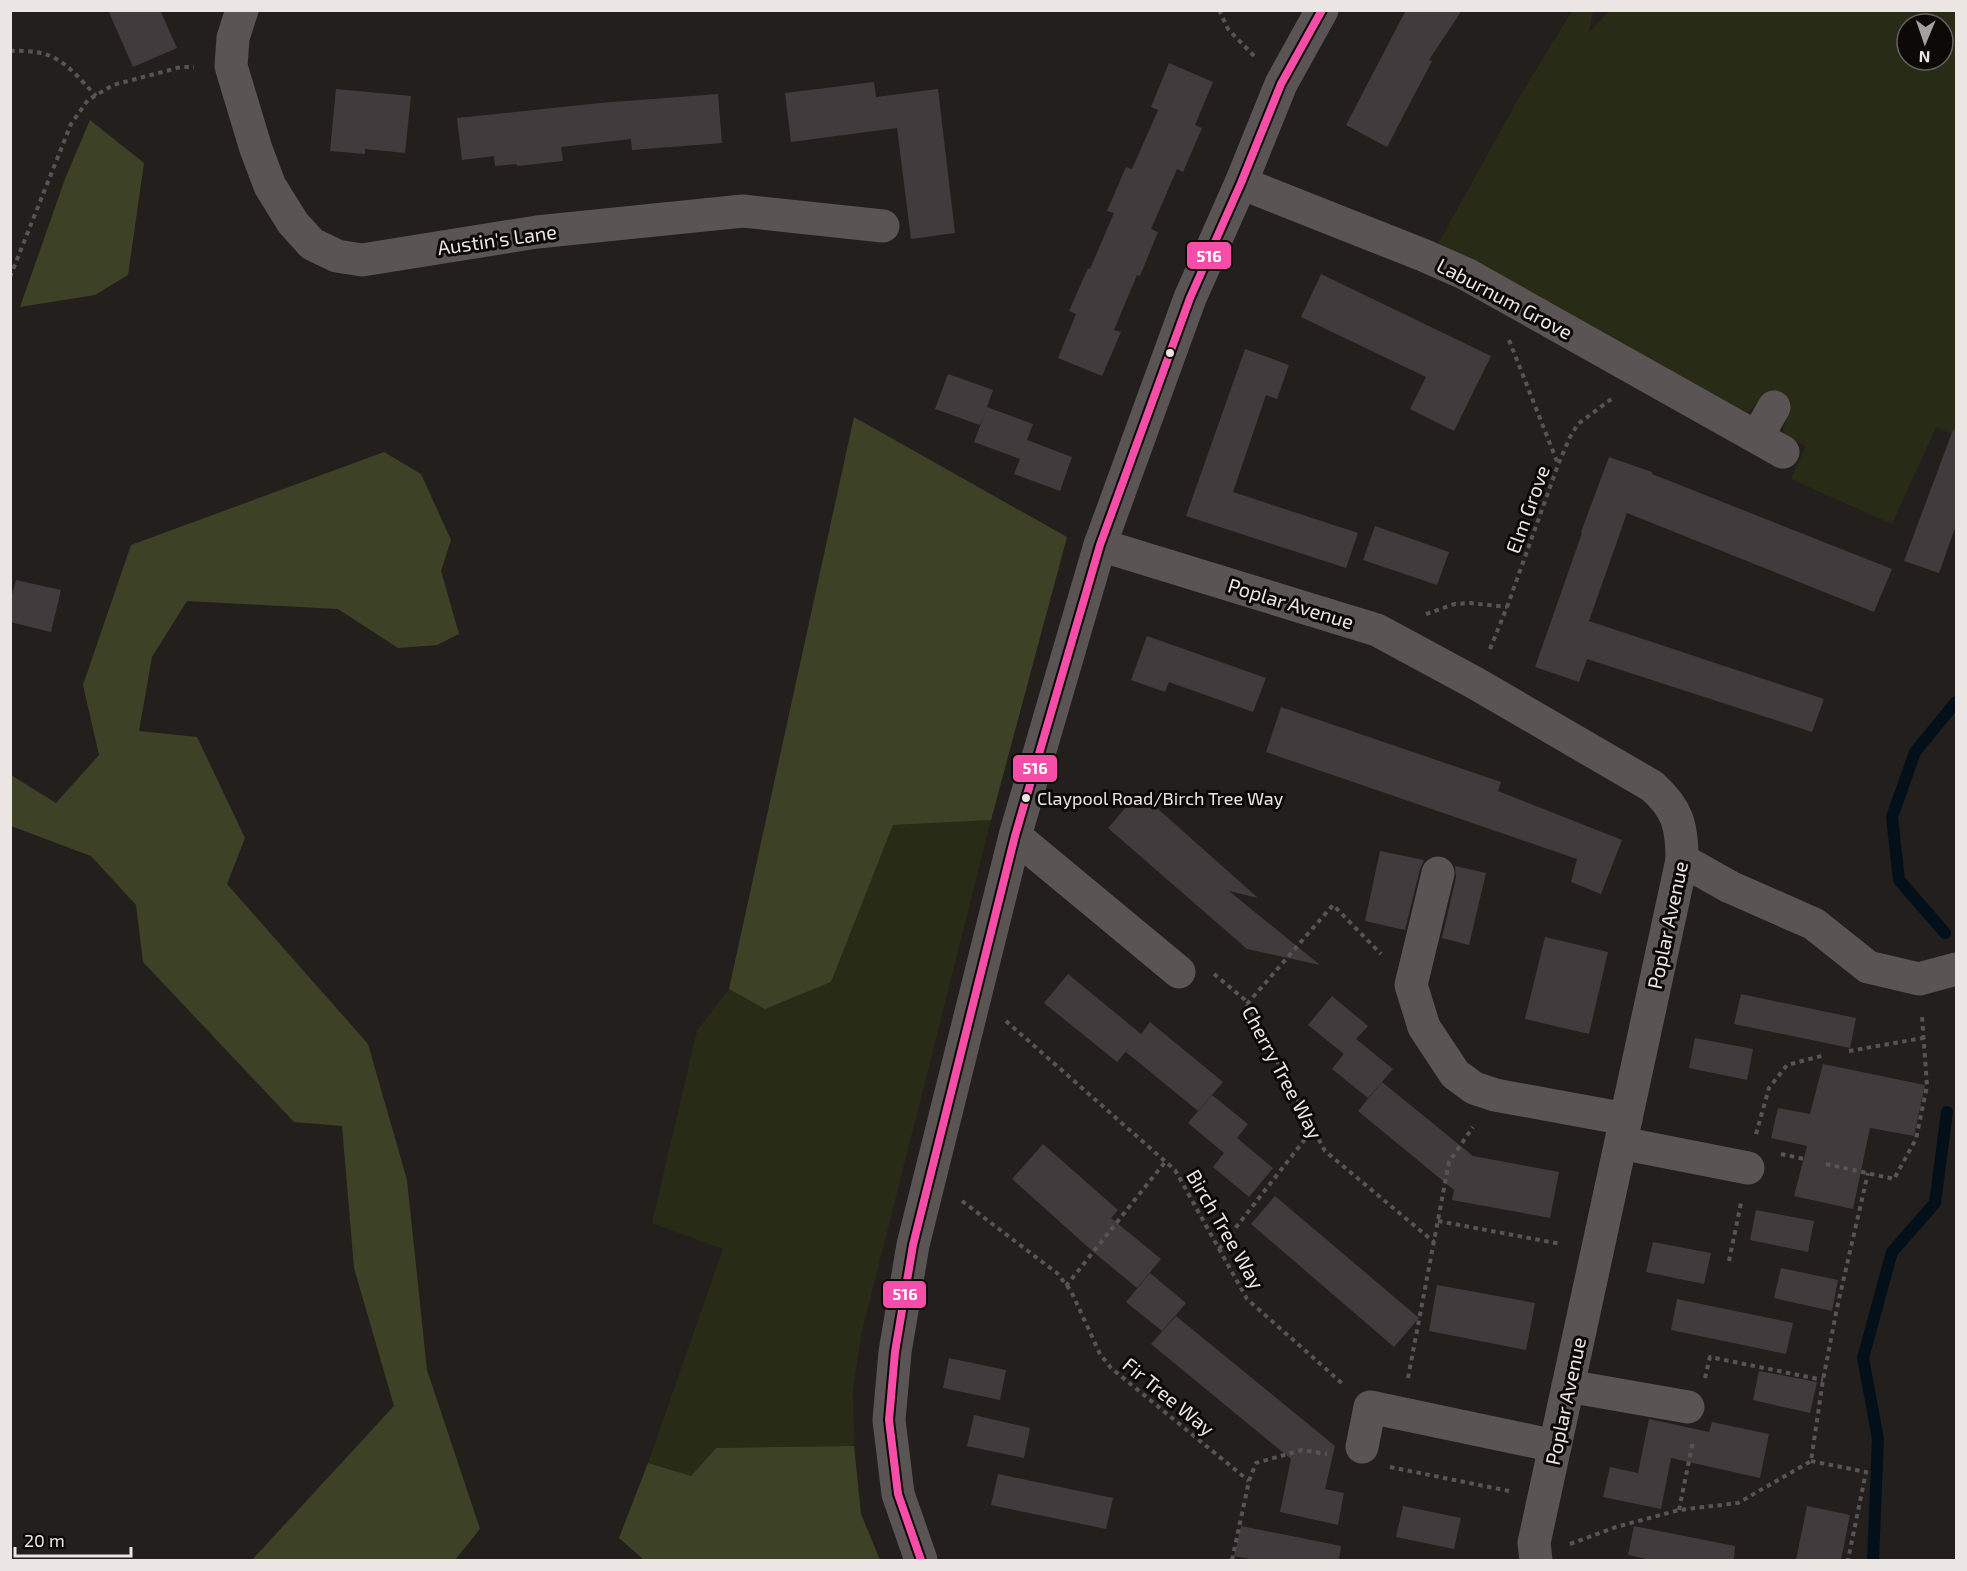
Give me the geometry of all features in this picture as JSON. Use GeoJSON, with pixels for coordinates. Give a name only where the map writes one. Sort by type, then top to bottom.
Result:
{"type":"FeatureCollection","features":[{"type":"Feature","properties":{"kind":"street","name":"Austin's Lane"},"geometry":{"type":"LineString","coordinates":[[242,10],[234,38],[231,66],[270,186],[293,223],[312,244],[338,256],[362,260],[537,232],[743,211],[883,226]]}},
{"type":"Feature","properties":{"kind":"street"},"geometry":{"type":"LineString","coordinates":[[921,1560],[897,1494],[889,1420],[895,1352],[913,1245],[1015,836],[1100,545],[1190,298],[1241,183],[1281,84],[1322,10]]}},
{"type":"Feature","properties":{"kind":"street","name":"Laburnum Grove"},"geometry":{"type":"LineString","coordinates":[[1241,183],[1466,274],[1770,445],[1774,406]]}},
{"type":"Feature","properties":{"kind":"street","name":"Poplar Avenue"},"geometry":{"type":"LineString","coordinates":[[1100,545],[1377,630],[1475,682],[1652,786],[1665,798],[1677,815],[1682,837],[1682,860],[1534,1543],[1536,1559]]}},
{"type":"Feature","properties":{"kind":"street"},"geometry":{"type":"LineString","coordinates":[[1015,836],[1179,972]]}},
{"type":"Feature","properties":{"kind":"street"},"geometry":{"type":"LineString","coordinates":[[1682,860],[1730,887],[1814,924],[1868,967],[1919,979],[1956,969]]}},
{"type":"Feature","properties":{"kind":"street"},"geometry":{"type":"LineString","coordinates":[[1438,873],[1411,985],[1424,1027],[1455,1074],[1474,1088],[1495,1095],[1748,1168]]}},
{"type":"Feature","properties":{"kind":"street"},"geometry":{"type":"LineString","coordinates":[[1568,1386],[1688,1407]]}},
{"type":"Feature","properties":{"kind":"street"},"geometry":{"type":"LineString","coordinates":[[1362,1447],[1370,1407],[1555,1446]]}},
{"type":"Feature","properties":{"kind":"path"},"geometry":{"type":"LineString","coordinates":[[1219,10],[1228,28],[1281,84]]}},
{"type":"Feature","properties":{"kind":"path"},"geometry":{"type":"LineString","coordinates":[[10,51],[31,50],[65,62],[96,96]]}},
{"type":"Feature","properties":{"kind":"path"},"geometry":{"type":"LineString","coordinates":[[10,276],[71,124],[88,100],[113,85],[181,67],[231,66]]}},
{"type":"Feature","properties":{"kind":"path"},"geometry":{"type":"LineString","coordinates":[[1488,287],[1558,465]]}},
{"type":"Feature","properties":{"kind":"path","name":"Elm Grove"},"geometry":{"type":"LineString","coordinates":[[1475,682],[1507,607],[1558,465],[1578,424],[1646,375]]}},
{"type":"Feature","properties":{"kind":"path"},"geometry":{"type":"LineString","coordinates":[[1377,630],[1455,604],[1470,603],[1507,607]]}},
{"type":"Feature","properties":{"kind":"path"},"geometry":{"type":"LineString","coordinates":[[1247,1004],[1333,905],[1411,985]]}},
{"type":"Feature","properties":{"kind":"path","name":"Cherry Tree Way"},"geometry":{"type":"LineString","coordinates":[[1179,972],[1203,964],[1244,999],[1325,1150],[1434,1242]]}},
{"type":"Feature","properties":{"kind":"path"},"geometry":{"type":"LineString","coordinates":[[1826,1164],[1894,1179],[1916,1139],[1927,1086],[1919,979]]}},
{"type":"Feature","properties":{"kind":"path","name":"Birch Tree Way"},"geometry":{"type":"LineString","coordinates":[[975,994],[1175,1170],[1247,1299],[1370,1407]]}},
{"type":"Feature","properties":{"kind":"path"},"geometry":{"type":"LineString","coordinates":[[1849,1051],[1923,1038]]}},
{"type":"Feature","properties":{"kind":"path"},"geometry":{"type":"LineString","coordinates":[[1401,1414],[1449,1162],[1495,1095]]}},
{"type":"Feature","properties":{"kind":"path"},"geometry":{"type":"LineString","coordinates":[[1219,1249],[1313,1129]]}},
{"type":"Feature","properties":{"kind":"path"},"geometry":{"type":"LineString","coordinates":[[1066,1286],[1166,1162]]}},
{"type":"Feature","properties":{"kind":"path"},"geometry":{"type":"LineString","coordinates":[[1811,1461],[1837,1308],[1868,1173]]}},
{"type":"Feature","properties":{"kind":"path","name":"Fir Tree Way"},"geometry":{"type":"LineString","coordinates":[[930,1177],[1057,1274],[1071,1291],[1100,1354],[1111,1368],[1250,1481],[1232,1560]]}},
{"type":"Feature","properties":{"kind":"path"},"geometry":{"type":"LineString","coordinates":[[1438,1221],[1598,1251]]}},
{"type":"Feature","properties":{"kind":"path"},"geometry":{"type":"LineString","coordinates":[[1536,1559],[1616,1527],[1679,1510],[1738,1503],[1811,1461],[1866,1472],[1848,1560]]}},
{"type":"Feature","properties":{"kind":"green space"},"geometry":{"type":"Polygon","coordinates":[[[1572,11],[1593,11],[1589,33],[1609,11],[1956,11],[1956,436],[1936,427],[1892,524],[1791,479],[1806,446],[1782,434],[1791,403],[1769,391],[1747,413],[1437,246],[1517,101],[1572,11]]]}},
{"type":"Feature","properties":{"kind":"green space"},"geometry":{"type":"Polygon","coordinates":[[[90,120],[144,163],[128,275],[95,295],[20,307],[65,179],[90,120]]]}},
{"type":"Feature","properties":{"kind":"green space"},"geometry":{"type":"Polygon","coordinates":[[[854,417],[1067,537],[991,820],[893,825],[831,982],[765,1009],[729,989],[854,417]]]}},
{"type":"Feature","properties":{"kind":"green space"},"geometry":{"type":"Polygon","coordinates":[[[384,452],[421,474],[451,540],[441,571],[459,634],[437,645],[398,648],[338,609],[187,601],[152,657],[139,731],[197,737],[245,838],[227,884],[368,1044],[407,1180],[427,1370],[480,1529],[455,1560],[252,1560],[394,1406],[354,1268],[342,1126],[294,1122],[143,962],[136,905],[91,856],[11,826],[11,775],[56,803],[99,755],[83,685],[131,545],[384,452]]]}},
{"type":"Feature","properties":{"kind":"green space"},"geometry":{"type":"Polygon","coordinates":[[[991,820],[861,1335],[853,1390],[854,1446],[716,1448],[691,1476],[648,1463],[723,1249],[652,1223],[697,1031],[729,989],[765,1009],[831,982],[893,825],[991,820]]]}},
{"type":"Feature","properties":{"kind":"green space"},"geometry":{"type":"Polygon","coordinates":[[[854,1446],[861,1514],[880,1560],[644,1560],[619,1538],[648,1463],[691,1476],[716,1448],[854,1446]]]}},
{"type":"Feature","properties":{"kind":"building"},"geometry":{"type":"Polygon","coordinates":[[[108,10],[160,10],[177,48],[133,67],[108,10]]]}},
{"type":"Feature","properties":{"kind":"building"},"geometry":{"type":"Polygon","coordinates":[[[1406,10],[1462,10],[1429,60],[1432,61],[1387,147],[1346,125],[1406,10]]]}},
{"type":"Feature","properties":{"kind":"building"},"geometry":{"type":"Polygon","coordinates":[[[1169,63],[1213,82],[1195,125],[1202,128],[1183,172],[1177,169],[1151,229],[1158,232],[1114,330],[1121,332],[1102,376],[1058,358],[1076,314],[1069,311],[1114,213],[1107,211],[1126,167],[1132,169],[1158,110],[1151,107],[1169,63]]]}},
{"type":"Feature","properties":{"kind":"building"},"geometry":{"type":"Polygon","coordinates":[[[874,82],[876,97],[938,89],[955,233],[911,239],[897,128],[791,142],[785,93],[874,82]]]}},
{"type":"Feature","properties":{"kind":"building"},"geometry":{"type":"Polygon","coordinates":[[[336,89],[411,96],[405,153],[365,149],[365,154],[330,151],[336,89]]]}},
{"type":"Feature","properties":{"kind":"building"},"geometry":{"type":"Polygon","coordinates":[[[718,94],[722,143],[632,150],[631,139],[561,147],[563,161],[495,166],[494,156],[462,160],[457,118],[600,103],[718,94]]]}},
{"type":"Feature","properties":{"kind":"building"},"geometry":{"type":"Polygon","coordinates":[[[1321,274],[1491,356],[1454,431],[1410,409],[1426,377],[1301,317],[1321,274]]]}},
{"type":"Feature","properties":{"kind":"building"},"geometry":{"type":"Polygon","coordinates":[[[1245,349],[1289,365],[1277,399],[1266,395],[1233,492],[1358,533],[1346,568],[1186,516],[1245,349]]]}},
{"type":"Feature","properties":{"kind":"building"},"geometry":{"type":"Polygon","coordinates":[[[948,374],[993,390],[987,407],[1033,424],[1027,440],[1072,457],[1060,491],[1014,474],[1020,459],[974,442],[985,413],[980,425],[935,409],[948,374]]]}},
{"type":"Feature","properties":{"kind":"building"},"geometry":{"type":"Polygon","coordinates":[[[1953,430],[1956,431],[1956,525],[1939,573],[1904,561],[1953,430]]]}},
{"type":"Feature","properties":{"kind":"building"},"geometry":{"type":"Polygon","coordinates":[[[1609,457],[1652,472],[1652,474],[1892,569],[1874,612],[1627,513],[1589,621],[1824,699],[1812,732],[1587,659],[1579,682],[1535,667],[1609,457]]]}},
{"type":"Feature","properties":{"kind":"building"},"geometry":{"type":"Polygon","coordinates":[[[1375,526],[1449,552],[1437,585],[1363,560],[1375,526]]]}},
{"type":"Feature","properties":{"kind":"building"},"geometry":{"type":"Polygon","coordinates":[[[16,580],[61,590],[51,632],[10,622],[10,602],[16,580]]]}},
{"type":"Feature","properties":{"kind":"building"},"geometry":{"type":"Polygon","coordinates":[[[1147,636],[1266,678],[1253,712],[1169,682],[1165,692],[1131,680],[1147,636]]]}},
{"type":"Feature","properties":{"kind":"building"},"geometry":{"type":"Polygon","coordinates":[[[1281,707],[1501,782],[1498,791],[1622,840],[1601,894],[1571,882],[1577,859],[1266,752],[1281,707]]]}},
{"type":"Feature","properties":{"kind":"building"},"geometry":{"type":"Polygon","coordinates":[[[1139,792],[1258,898],[1229,891],[1320,965],[1247,949],[1108,828],[1139,792]]]}},
{"type":"Feature","properties":{"kind":"building"},"geometry":{"type":"Polygon","coordinates":[[[1380,851],[1424,860],[1405,930],[1365,921],[1380,851]]]}},
{"type":"Feature","properties":{"kind":"building"},"geometry":{"type":"Polygon","coordinates":[[[1455,866],[1486,873],[1469,945],[1442,938],[1456,877],[1455,866]]]}},
{"type":"Feature","properties":{"kind":"building"},"geometry":{"type":"Polygon","coordinates":[[[1545,937],[1608,952],[1589,1034],[1525,1019],[1545,937]]]}},
{"type":"Feature","properties":{"kind":"building"},"geometry":{"type":"Polygon","coordinates":[[[1068,974],[1141,1034],[1150,1022],[1223,1082],[1198,1111],[1126,1052],[1128,1049],[1117,1062],[1044,1003],[1068,974]]]}},
{"type":"Feature","properties":{"kind":"building"},"geometry":{"type":"Polygon","coordinates":[[[1741,994],[1856,1018],[1850,1048],[1734,1024],[1741,994]]]}},
{"type":"Feature","properties":{"kind":"building"},"geometry":{"type":"Polygon","coordinates":[[[1332,996],[1368,1026],[1356,1039],[1393,1069],[1368,1098],[1332,1069],[1344,1054],[1308,1025],[1332,996]]]}},
{"type":"Feature","properties":{"kind":"building"},"geometry":{"type":"Polygon","coordinates":[[[1695,1038],[1753,1049],[1747,1080],[1689,1068],[1695,1038]]]}},
{"type":"Feature","properties":{"kind":"building"},"geometry":{"type":"Polygon","coordinates":[[[1823,1064],[1925,1085],[1914,1136],[1870,1128],[1853,1209],[1794,1196],[1807,1146],[1771,1138],[1778,1108],[1810,1114],[1823,1064]]]}},
{"type":"Feature","properties":{"kind":"building"},"geometry":{"type":"Polygon","coordinates":[[[1382,1082],[1473,1156],[1559,1172],[1550,1218],[1452,1200],[1454,1190],[1358,1111],[1382,1082]]]}},
{"type":"Feature","properties":{"kind":"building"},"geometry":{"type":"Polygon","coordinates":[[[1212,1095],[1248,1124],[1237,1138],[1273,1168],[1249,1197],[1213,1167],[1224,1153],[1188,1123],[1212,1095]]]}},
{"type":"Feature","properties":{"kind":"building"},"geometry":{"type":"Polygon","coordinates":[[[1043,1144],[1118,1210],[1111,1218],[1161,1259],[1137,1288],[1012,1179],[1043,1144]]]}},
{"type":"Feature","properties":{"kind":"building"},"geometry":{"type":"Polygon","coordinates":[[[1275,1196],[1419,1318],[1394,1347],[1251,1224],[1275,1196]]]}},
{"type":"Feature","properties":{"kind":"building"},"geometry":{"type":"Polygon","coordinates":[[[1756,1210],[1814,1221],[1808,1252],[1750,1240],[1756,1210]]]}},
{"type":"Feature","properties":{"kind":"building"},"geometry":{"type":"Polygon","coordinates":[[[1653,1242],[1711,1253],[1704,1284],[1646,1272],[1653,1242]]]}},
{"type":"Feature","properties":{"kind":"building"},"geometry":{"type":"Polygon","coordinates":[[[1781,1268],[1838,1280],[1832,1311],[1774,1298],[1781,1268]]]}},
{"type":"Feature","properties":{"kind":"building"},"geometry":{"type":"Polygon","coordinates":[[[1150,1273],[1186,1303],[1162,1331],[1126,1302],[1150,1273]]]}},
{"type":"Feature","properties":{"kind":"building"},"geometry":{"type":"Polygon","coordinates":[[[1437,1285],[1535,1303],[1526,1350],[1429,1331],[1437,1285]]]}},
{"type":"Feature","properties":{"kind":"building"},"geometry":{"type":"Polygon","coordinates":[[[1677,1299],[1793,1323],[1786,1354],[1671,1330],[1677,1299]]]}},
{"type":"Feature","properties":{"kind":"building"},"geometry":{"type":"Polygon","coordinates":[[[1176,1316],[1335,1446],[1325,1489],[1344,1493],[1338,1525],[1280,1512],[1291,1459],[1151,1344],[1176,1316]]]}},
{"type":"Feature","properties":{"kind":"building"},"geometry":{"type":"Polygon","coordinates":[[[949,1358],[1006,1370],[1000,1400],[943,1388],[949,1358]]]}},
{"type":"Feature","properties":{"kind":"building"},"geometry":{"type":"Polygon","coordinates":[[[1759,1371],[1817,1382],[1810,1413],[1753,1400],[1759,1371]]]}},
{"type":"Feature","properties":{"kind":"building"},"geometry":{"type":"Polygon","coordinates":[[[974,1415],[1030,1428],[1024,1458],[967,1446],[974,1415]]]}},
{"type":"Feature","properties":{"kind":"building"},"geometry":{"type":"Polygon","coordinates":[[[1649,1419],[1709,1432],[1712,1422],[1769,1434],[1760,1478],[1671,1458],[1661,1509],[1603,1497],[1610,1467],[1638,1473],[1649,1419]]]}},
{"type":"Feature","properties":{"kind":"building"},"geometry":{"type":"Polygon","coordinates":[[[998,1474],[1113,1498],[1106,1529],[991,1505],[998,1474]]]}},
{"type":"Feature","properties":{"kind":"building"},"geometry":{"type":"Polygon","coordinates":[[[1403,1506],[1461,1518],[1454,1549],[1396,1537],[1403,1506]]]}},
{"type":"Feature","properties":{"kind":"building"},"geometry":{"type":"Polygon","coordinates":[[[1807,1506],[1850,1515],[1841,1560],[1796,1560],[1807,1506]]]}},
{"type":"Feature","properties":{"kind":"building"},"geometry":{"type":"Polygon","coordinates":[[[1241,1526],[1341,1546],[1339,1560],[1255,1560],[1234,1556],[1241,1526]]]}},
{"type":"Feature","properties":{"kind":"building"},"geometry":{"type":"Polygon","coordinates":[[[1634,1526],[1735,1546],[1734,1560],[1651,1560],[1628,1555],[1634,1526]]]}},
{"type":"Feature","properties":{"kind":"waterway"},"geometry":{"type":"LineString","coordinates":[[1945,933],[1899,880],[1892,817],[1915,752],[1956,702]]}},
{"type":"Feature","properties":{"kind":"waterway"},"geometry":{"type":"LineString","coordinates":[[1873,1560],[1878,1439],[1863,1358],[1892,1252],[1935,1203],[1947,1112]]}},
{"type":"Feature","properties":{"kind":"transit line","name":"516"},"geometry":{"type":"LineString","coordinates":[[921,1560],[898,1494],[889,1420],[895,1352],[913,1245],[1015,836],[1100,545],[1190,298],[1241,183],[1281,84],[1322,10]]}},
{"type":"Feature","properties":{"kind":"place","name":"Claypool Road/Birch Tree Way"},"geometry":{"type":"Point","coordinates":[1026,798]}}]}
